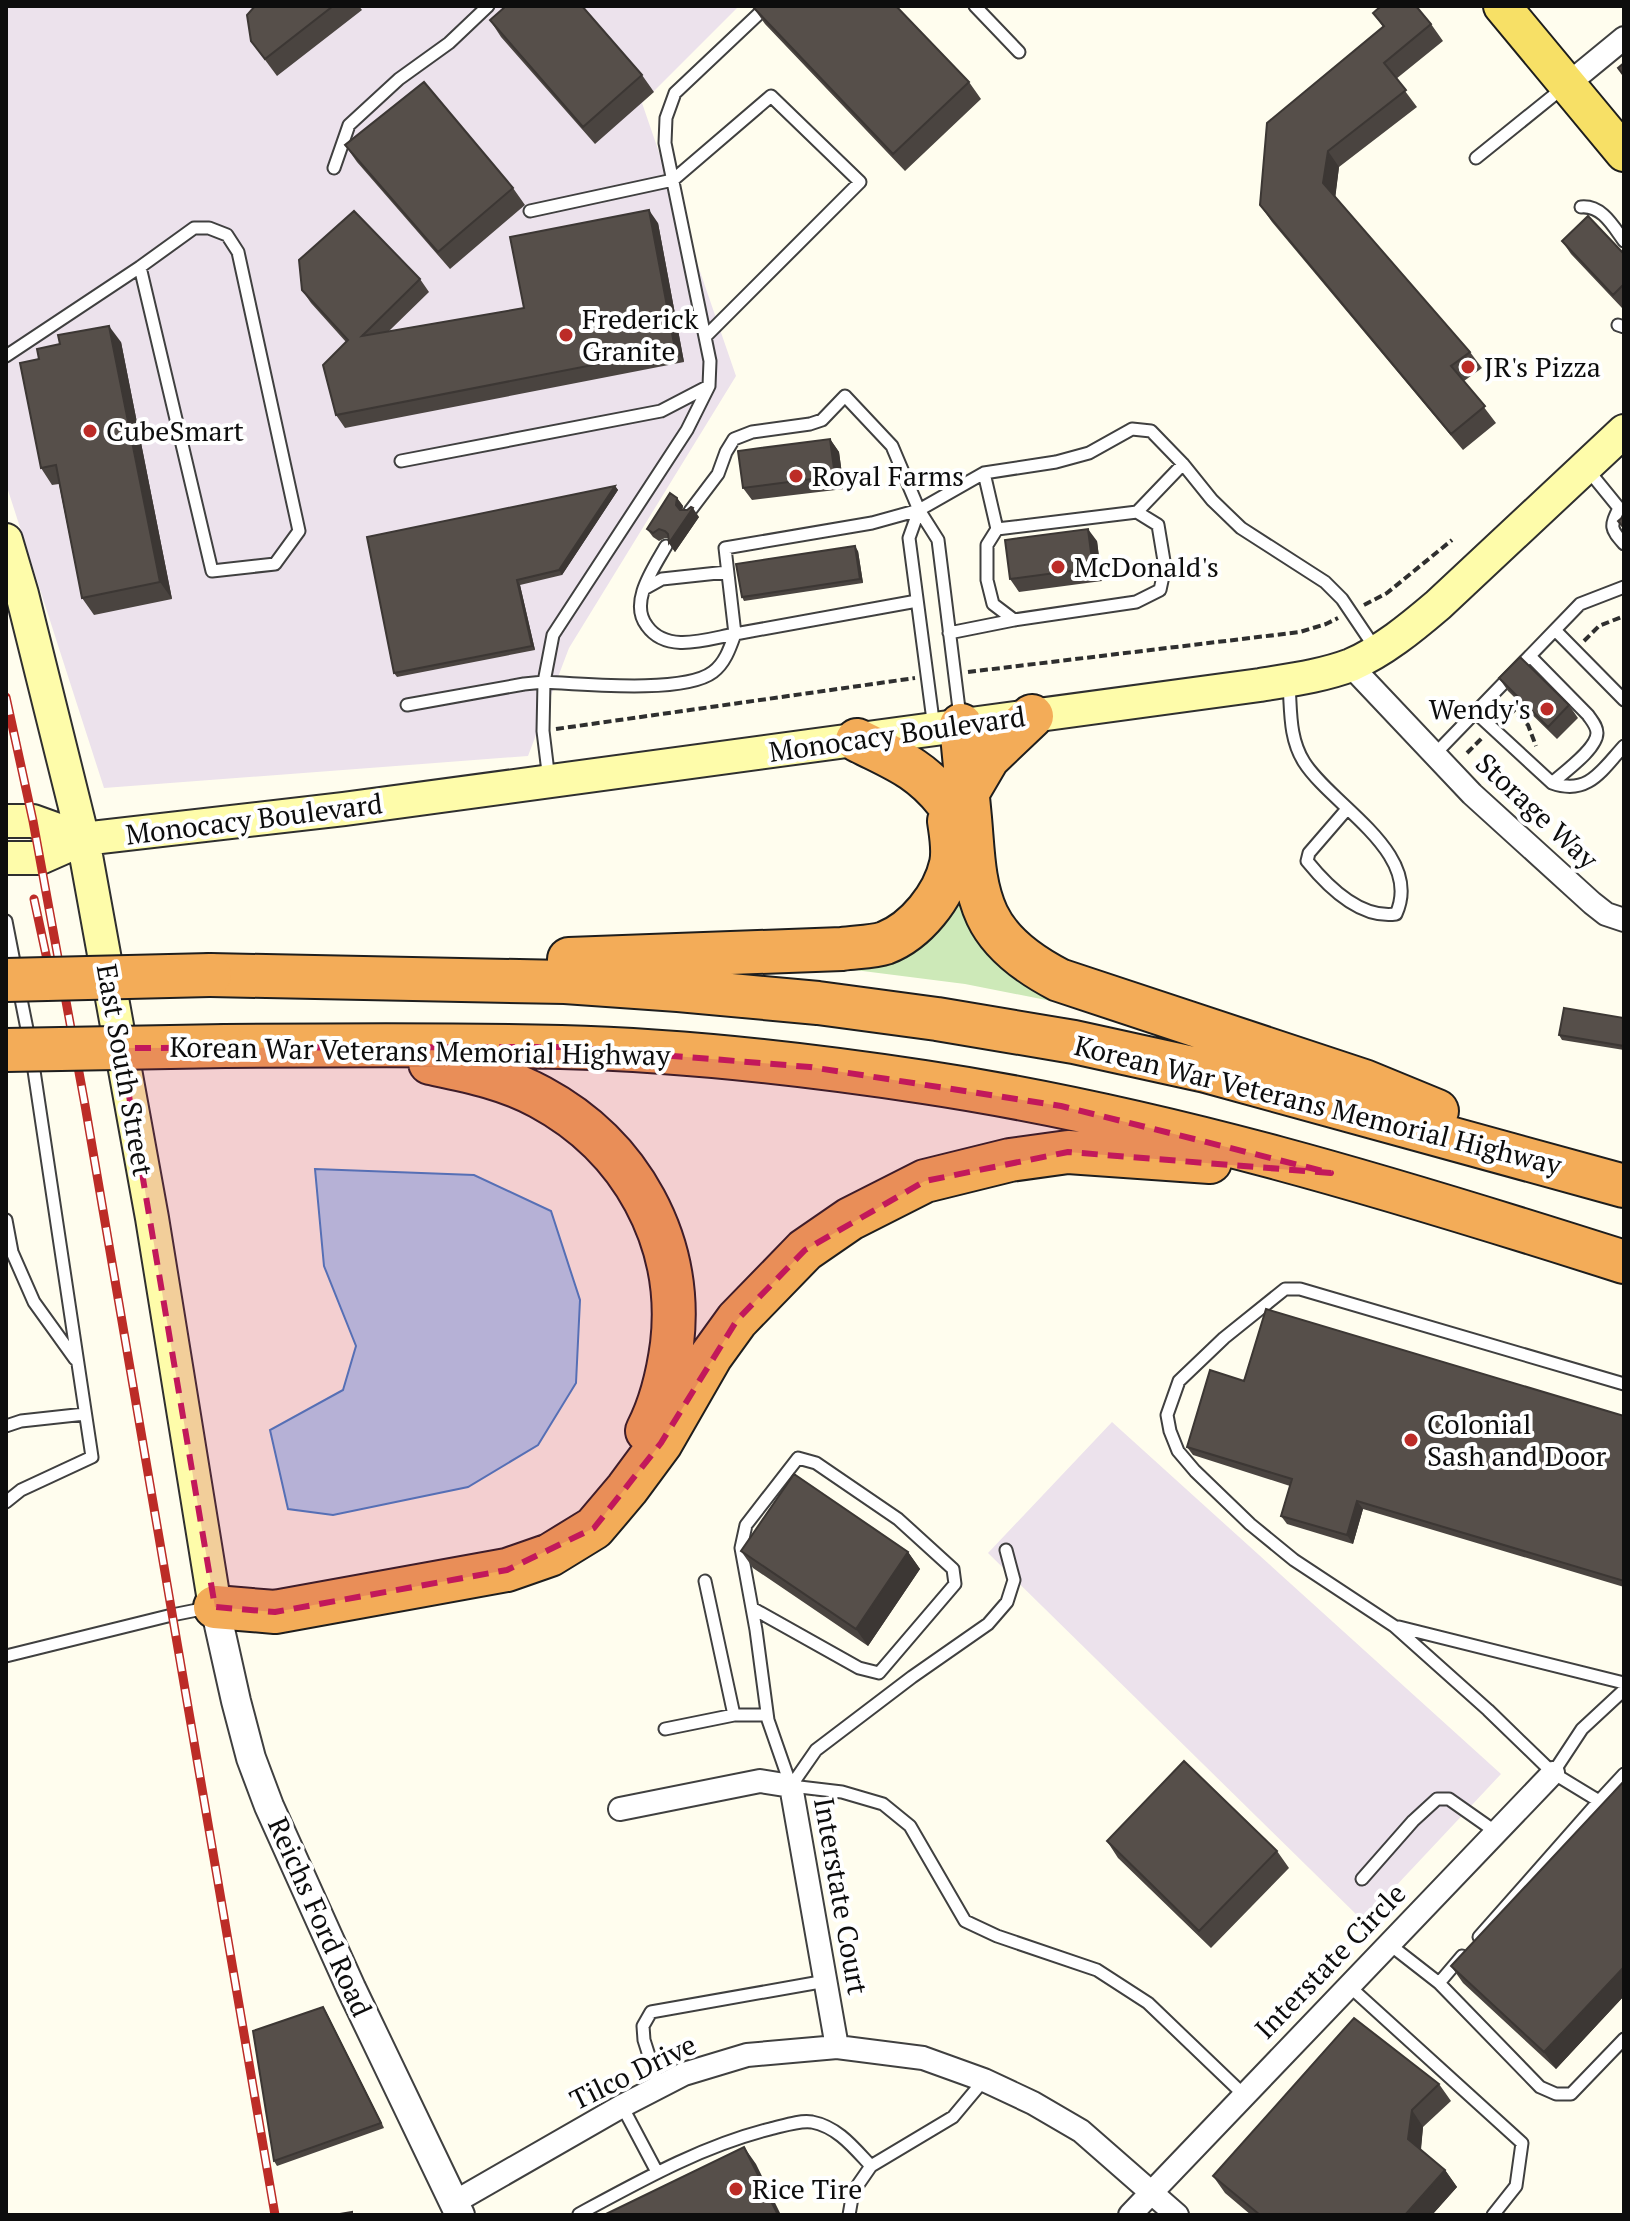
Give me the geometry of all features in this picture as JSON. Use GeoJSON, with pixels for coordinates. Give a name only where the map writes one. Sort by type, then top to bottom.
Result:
{"type":"FeatureCollection","features":[{"type":"Feature","properties":{"kind":"highway"},"geometry":{"type":"LineString","coordinates":[[395,978],[570,959],[842,949],[885,943],[909,929],[941,891],[951,864],[957,796],[988,758],[1032,716]]}},
{"type":"Feature","properties":{"kind":"highway"},"geometry":{"type":"LineString","coordinates":[[948,727],[957,796],[980,895],[988,916],[1018,955],[1036,968],[1059,980],[1364,1081],[1610,1182]]}},
{"type":"Feature","properties":{"kind":"highway"},"geometry":{"type":"LineString","coordinates":[[857,740],[918,771],[932,783],[957,796]]}},
{"type":"Feature","properties":{"kind":"highway","name":"Korean War Veterans Memorial Highway"},"geometry":{"type":"LineString","coordinates":[[6,980],[210,975],[565,982],[818,1003],[1074,1042],[1206,1071],[1610,1182]]}},
{"type":"Feature","properties":{"kind":"highway"},"geometry":{"type":"LineString","coordinates":[[215,1607],[270,1585],[471,1554],[516,1544],[547,1531],[571,1517],[596,1496],[632,1453],[648,1429],[660,1402],[670,1363],[674,1298],[663,1242],[651,1212],[614,1153],[572,1116],[515,1084],[347,1045]]}},
{"type":"Feature","properties":{"kind":"highway","name":"Korean War Veterans Memorial Highway"},"geometry":{"type":"LineString","coordinates":[[6,1050],[347,1045],[563,1047],[679,1054],[839,1071],[1061,1106],[1190,1134],[1490,1219],[1624,1262]]}},
{"type":"Feature","properties":{"kind":"highway"},"geometry":{"type":"LineString","coordinates":[[215,1607],[275,1612],[507,1570],[550,1555],[594,1528],[619,1499],[661,1443],[711,1356],[737,1320],[805,1250],[850,1219],[925,1181],[1010,1160],[1068,1152],[1163,1157],[1331,1173]]}},
{"type":"Feature","properties":{"kind":"main road"},"geometry":{"type":"LineString","coordinates":[[1502,6],[1624,153]]}},
{"type":"Feature","properties":{"kind":"main road","name":"Monocacy Boulevard"},"geometry":{"type":"LineString","coordinates":[[6,858],[40,858],[83,839],[344,809],[1288,680],[1363,658],[1410,629],[1624,431]]}},
{"type":"Feature","properties":{"kind":"main road","name":"East South Street"},"geometry":{"type":"LineString","coordinates":[[6,540],[14,595],[83,839],[152,1218],[215,1607]]}},
{"type":"Feature","properties":{"kind":"main road","name":"Monocacy Boulevard"},"geometry":{"type":"LineString","coordinates":[[6,821],[33,821],[83,839]]}},
{"type":"Feature","properties":{"kind":"street"},"geometry":{"type":"LineString","coordinates":[[1568,84],[1624,38]]}},
{"type":"Feature","properties":{"kind":"street","name":"Storage Way"},"geometry":{"type":"LineString","coordinates":[[1363,658],[1435,754],[1472,794],[1592,903],[1606,914],[1624,920]]}},
{"type":"Feature","properties":{"kind":"street","name":"Reichs Ford Road"},"geometry":{"type":"LineString","coordinates":[[215,1607],[239,1715],[269,1806],[457,2209]]}},
{"type":"Feature","properties":{"kind":"street","name":"Interstate Circle"},"geometry":{"type":"LineString","coordinates":[[1150,2192],[1553,1773]]}},
{"type":"Feature","properties":{"kind":"street","name":"Interstate Court"},"geometry":{"type":"LineString","coordinates":[[620,1809],[760,1781],[791,1786],[837,2047]]}},
{"type":"Feature","properties":{"kind":"street","name":"Tilco Drive"},"geometry":{"type":"LineString","coordinates":[[457,2209],[622,2106],[684,2074],[747,2055],[837,2047],[923,2058],[984,2080],[1033,2103],[1081,2131],[1177,2215]]}},
{"type":"Feature","properties":{"kind":"street"},"geometry":{"type":"LineString","coordinates":[[1130,2215],[1150,2192]]}},
{"type":"Feature","properties":{"kind":"lane"},"geometry":{"type":"LineString","coordinates":[[334,168],[349,125],[399,79],[449,43],[488,6]]}},
{"type":"Feature","properties":{"kind":"lane"},"geometry":{"type":"LineString","coordinates":[[549,781],[543,731],[544,682],[553,635],[687,430],[709,386],[710,361],[665,143],[666,118],[675,93],[767,6]]}},
{"type":"Feature","properties":{"kind":"lane"},"geometry":{"type":"LineString","coordinates":[[975,6],[1019,52]]}},
{"type":"Feature","properties":{"kind":"lane"},"geometry":{"type":"LineString","coordinates":[[1476,158],[1568,84]]}},
{"type":"Feature","properties":{"kind":"lane"},"geometry":{"type":"LineString","coordinates":[[530,211],[673,180],[771,96],[860,182],[705,337]]}},
{"type":"Feature","properties":{"kind":"lane"},"geometry":{"type":"LineString","coordinates":[[1581,207],[1598,210],[1624,241]]}},
{"type":"Feature","properties":{"kind":"lane"},"geometry":{"type":"LineString","coordinates":[[6,356],[194,228],[209,228],[227,235],[238,252],[299,531],[275,564],[212,571],[140,267]]}},
{"type":"Feature","properties":{"kind":"lane"},"geometry":{"type":"LineString","coordinates":[[401,461],[661,411],[709,386]]}},
{"type":"Feature","properties":{"kind":"lane"},"geometry":{"type":"LineString","coordinates":[[690,511],[718,474],[734,439],[752,432],[822,420],[845,396],[892,446],[919,510],[938,540],[955,674],[948,727]]}},
{"type":"Feature","properties":{"kind":"lane"},"geometry":{"type":"LineString","coordinates":[[407,705],[544,682],[675,685],[696,681],[711,674],[720,665],[735,634],[725,548],[872,523],[919,510],[984,473],[1056,462],[1089,453],[1132,429],[1151,431],[1241,528],[1325,582],[1350,612],[1363,658]]}},
{"type":"Feature","properties":{"kind":"lane"},"geometry":{"type":"LineString","coordinates":[[1137,512],[1183,464]]}},
{"type":"Feature","properties":{"kind":"lane"},"geometry":{"type":"LineString","coordinates":[[1585,467],[1622,506],[1612,524],[1613,532],[1624,544]]}},
{"type":"Feature","properties":{"kind":"lane"},"geometry":{"type":"LineString","coordinates":[[984,473],[997,529],[987,545],[987,580],[993,604],[1014,620]]}},
{"type":"Feature","properties":{"kind":"lane"},"geometry":{"type":"LineString","coordinates":[[919,510],[909,538],[917,601],[928,677],[948,727]]}},
{"type":"Feature","properties":{"kind":"lane"},"geometry":{"type":"LineString","coordinates":[[949,633],[1136,602],[1160,590],[1165,567],[1158,525],[1137,512],[997,529]]}},
{"type":"Feature","properties":{"kind":"lane"},"geometry":{"type":"LineString","coordinates":[[666,546],[643,589],[640,604],[641,619],[651,632],[667,641],[686,643],[917,601]]}},
{"type":"Feature","properties":{"kind":"lane"},"geometry":{"type":"LineString","coordinates":[[643,589],[662,579],[727,572]]}},
{"type":"Feature","properties":{"kind":"lane"},"geometry":{"type":"LineString","coordinates":[[1435,754],[1580,604],[1624,587]]}},
{"type":"Feature","properties":{"kind":"lane"},"geometry":{"type":"LineString","coordinates":[[1555,630],[1624,700]]}},
{"type":"Feature","properties":{"kind":"lane"},"geometry":{"type":"LineString","coordinates":[[1530,656],[1588,715],[1597,735],[1593,745],[1552,783]]}},
{"type":"Feature","properties":{"kind":"lane"},"geometry":{"type":"LineString","coordinates":[[1288,680],[1293,741],[1318,781],[1347,809],[1376,837],[1397,866],[1402,890],[1401,904],[1396,914],[1384,916],[1362,908],[1344,896],[1307,861],[1309,853],[1347,809]]}},
{"type":"Feature","properties":{"kind":"lane"},"geometry":{"type":"LineString","coordinates":[[1475,712],[1552,783],[1565,788],[1591,781],[1624,746]]}},
{"type":"Feature","properties":{"kind":"lane"},"geometry":{"type":"LineString","coordinates":[[6,921],[30,1044],[92,1457],[21,1490],[6,1502]]}},
{"type":"Feature","properties":{"kind":"lane"},"geometry":{"type":"LineString","coordinates":[[6,1220],[12,1252],[34,1302],[77,1363]]}},
{"type":"Feature","properties":{"kind":"lane"},"geometry":{"type":"LineString","coordinates":[[1599,1801],[1553,1773],[1394,1626],[1294,1560],[1250,1524],[1178,1451],[1167,1415],[1179,1381],[1224,1338],[1285,1289],[1300,1289],[1624,1384]]}},
{"type":"Feature","properties":{"kind":"lane"},"geometry":{"type":"LineString","coordinates":[[6,1426],[21,1421],[85,1414]]}},
{"type":"Feature","properties":{"kind":"lane"},"geometry":{"type":"LineString","coordinates":[[791,1786],[767,1715],[741,1548],[746,1525],[798,1458],[816,1463],[898,1519],[953,1569],[955,1584],[879,1673]]}},
{"type":"Feature","properties":{"kind":"lane"},"geometry":{"type":"LineString","coordinates":[[791,1786],[816,1750],[988,1624],[1007,1602],[1014,1580],[1006,1550]]}},
{"type":"Feature","properties":{"kind":"lane"},"geometry":{"type":"LineString","coordinates":[[705,1581],[734,1715]]}},
{"type":"Feature","properties":{"kind":"lane"},"geometry":{"type":"LineString","coordinates":[[6,1656],[215,1607]]}},
{"type":"Feature","properties":{"kind":"lane"},"geometry":{"type":"LineString","coordinates":[[752,1608],[859,1668],[879,1673],[890,1694]]}},
{"type":"Feature","properties":{"kind":"lane"},"geometry":{"type":"LineString","coordinates":[[1394,1626],[1624,1683]]}},
{"type":"Feature","properties":{"kind":"lane"},"geometry":{"type":"LineString","coordinates":[[1553,1773],[1582,1729],[1624,1690]]}},
{"type":"Feature","properties":{"kind":"lane"},"geometry":{"type":"LineString","coordinates":[[665,1729],[734,1715],[767,1715]]}},
{"type":"Feature","properties":{"kind":"lane"},"geometry":{"type":"LineString","coordinates":[[1439,1983],[1624,1774]]}},
{"type":"Feature","properties":{"kind":"lane"},"geometry":{"type":"LineString","coordinates":[[791,1786],[842,1792],[883,1804],[910,1826],[965,1921],[997,1936],[1097,1970],[1148,2003],[1244,2095]]}},
{"type":"Feature","properties":{"kind":"lane"},"geometry":{"type":"LineString","coordinates":[[1362,1879],[1413,1821],[1437,1799],[1449,1799],[1496,1832]]}},
{"type":"Feature","properties":{"kind":"lane"},"geometry":{"type":"LineString","coordinates":[[1389,1944],[1439,1983],[1540,2087],[1556,2094],[1571,2094],[1624,2039]]}},
{"type":"Feature","properties":{"kind":"lane"},"geometry":{"type":"LineString","coordinates":[[659,2087],[644,2040],[643,2026],[651,2012],[826,1981]]}},
{"type":"Feature","properties":{"kind":"lane"},"geometry":{"type":"LineString","coordinates":[[1348,1985],[1522,2143],[1516,2186],[1493,2215]]}},
{"type":"Feature","properties":{"kind":"lane"},"geometry":{"type":"LineString","coordinates":[[849,2215],[853,2192],[871,2166],[953,2117],[984,2080]]}},
{"type":"Feature","properties":{"kind":"lane"},"geometry":{"type":"LineString","coordinates":[[622,2106],[657,2172]]}},
{"type":"Feature","properties":{"kind":"lane"},"geometry":{"type":"LineString","coordinates":[[579,2214],[657,2172],[735,2138],[791,2124],[812,2122],[841,2135],[871,2166]]}},
{"type":"Feature","properties":{"kind":"path"},"geometry":{"type":"LineString","coordinates":[[955,674],[1300,632],[1326,624],[1387,593],[1452,540]]}},
{"type":"Feature","properties":{"kind":"path"},"geometry":{"type":"LineString","coordinates":[[543,731],[928,677]]}},
{"type":"Feature","properties":{"kind":"path"},"geometry":{"type":"LineString","coordinates":[[1509,707],[1528,725],[1536,746]]}},
{"type":"Feature","properties":{"kind":"highlighted area"},"geometry":{"type":"Polygon","coordinates":[[[563,1047],[810,1067],[1061,1106],[1331,1173],[1068,1152],[925,1181],[805,1250],[737,1320],[661,1443],[594,1528],[507,1570],[275,1612],[215,1607],[121,1048],[563,1047]]]}},
{"type":"Feature","properties":{"kind":"shaded area"},"geometry":{"type":"Polygon","coordinates":[[[6,6],[739,6],[642,103],[736,376],[569,648],[528,756],[104,788],[6,484],[6,6]]]}},
{"type":"Feature","properties":{"kind":"shaded area"},"geometry":{"type":"Polygon","coordinates":[[[1112,1422],[1501,1774],[1363,1921],[988,1553],[1112,1422]]]}},
{"type":"Feature","properties":{"kind":"green space"},"geometry":{"type":"Polygon","coordinates":[[[961,878],[974,911],[1142,1019],[965,984],[784,961],[844,961],[961,878]]]}},
{"type":"Feature","properties":{"kind":"water"},"geometry":{"type":"Polygon","coordinates":[[[315,1169],[474,1175],[551,1211],[580,1300],[576,1383],[538,1445],[468,1487],[333,1515],[288,1509],[270,1430],[343,1390],[356,1346],[324,1266],[315,1169]]]}},
{"type":"Feature","properties":{"kind":"building"},"geometry":{"type":"Polygon","coordinates":[[[255,6],[333,6],[265,59],[251,41],[247,15],[255,6]]]}},
{"type":"Feature","properties":{"kind":"building"},"geometry":{"type":"Polygon","coordinates":[[[506,6],[582,6],[642,75],[583,127],[490,20],[506,6]]]}},
{"type":"Feature","properties":{"kind":"building"},"geometry":{"type":"Polygon","coordinates":[[[754,6],[896,6],[969,82],[893,154],[754,6]]]}},
{"type":"Feature","properties":{"kind":"building"},"geometry":{"type":"Polygon","coordinates":[[[1381,6],[1416,6],[1431,24],[1384,63],[1406,90],[1328,151],[1323,183],[1470,352],[1451,366],[1485,406],[1451,434],[1260,205],[1267,123],[1384,26],[1373,13],[1381,6]]]}},
{"type":"Feature","properties":{"kind":"building"},"geometry":{"type":"Polygon","coordinates":[[[424,82],[513,188],[438,252],[345,145],[424,82]]]}},
{"type":"Feature","properties":{"kind":"building","name":"Frederick Granite"},"geometry":{"type":"Polygon","coordinates":[[[649,210],[675,349],[336,415],[323,365],[348,340],[302,290],[299,260],[354,211],[420,279],[362,336],[524,308],[510,237],[649,210]]]}},
{"type":"Feature","properties":{"kind":"building"},"geometry":{"type":"Polygon","coordinates":[[[1588,216],[1624,254],[1624,284],[1613,295],[1562,241],[1588,216]]]}},
{"type":"Feature","properties":{"kind":"building","name":"CubeSmart"},"geometry":{"type":"Polygon","coordinates":[[[109,326],[160,582],[82,598],[56,465],[41,468],[20,363],[39,359],[37,349],[60,344],[58,335],[109,326]]]}},
{"type":"Feature","properties":{"kind":"building"},"geometry":{"type":"Polygon","coordinates":[[[830,439],[835,476],[743,488],[738,451],[830,439]]]}},
{"type":"Feature","properties":{"kind":"building"},"geometry":{"type":"Polygon","coordinates":[[[615,486],[559,570],[517,580],[532,646],[394,673],[367,537],[615,486]]]}},
{"type":"Feature","properties":{"kind":"building"},"geometry":{"type":"Polygon","coordinates":[[[670,493],[677,498],[676,505],[680,510],[693,508],[669,543],[665,531],[659,529],[653,533],[647,529],[670,493]]]}},
{"type":"Feature","properties":{"kind":"building"},"geometry":{"type":"Polygon","coordinates":[[[1088,529],[1093,568],[1010,579],[1005,540],[1088,529]]]}},
{"type":"Feature","properties":{"kind":"building","name":"Royal Farms"},"geometry":{"type":"Polygon","coordinates":[[[855,546],[860,579],[742,597],[736,564],[855,546]]]}},
{"type":"Feature","properties":{"kind":"building","name":"Wendy's"},"geometry":{"type":"Polygon","coordinates":[[[1520,657],[1569,705],[1548,727],[1499,678],[1520,657]]]}},
{"type":"Feature","properties":{"kind":"building"},"geometry":{"type":"Polygon","coordinates":[[[1564,1008],[1624,1018],[1624,1046],[1559,1035],[1564,1008]]]}},
{"type":"Feature","properties":{"kind":"building","name":"Colonial Sash and Door"},"geometry":{"type":"Polygon","coordinates":[[[1266,1309],[1624,1416],[1624,1581],[1357,1501],[1347,1535],[1281,1516],[1292,1479],[1187,1447],[1210,1370],[1244,1381],[1266,1309]]]}},
{"type":"Feature","properties":{"kind":"building"},"geometry":{"type":"Polygon","coordinates":[[[794,1474],[908,1552],[856,1629],[741,1551],[794,1474]]]}},
{"type":"Feature","properties":{"kind":"building"},"geometry":{"type":"Polygon","coordinates":[[[1184,1761],[1277,1851],[1199,1931],[1107,1841],[1184,1761]]]}},
{"type":"Feature","properties":{"kind":"building"},"geometry":{"type":"Polygon","coordinates":[[[1624,1781],[1624,1967],[1544,2052],[1451,1966],[1624,1781]]]}},
{"type":"Feature","properties":{"kind":"building"},"geometry":{"type":"Polygon","coordinates":[[[323,2007],[381,2123],[274,2161],[253,2031],[323,2007]]]}},
{"type":"Feature","properties":{"kind":"building"},"geometry":{"type":"Polygon","coordinates":[[[1354,2018],[1439,2084],[1412,2110],[1408,2139],[1445,2170],[1405,2215],[1260,2215],[1213,2176],[1354,2018]]]}},
{"type":"Feature","properties":{"kind":"building"},"geometry":{"type":"Polygon","coordinates":[[[744,2147],[778,2215],[604,2215],[744,2147]]]}},
{"type":"Feature","properties":{"kind":"railway"},"geometry":{"type":"LineString","coordinates":[[6,697],[33,821],[85,1105],[275,2215]]}},
{"type":"Feature","properties":{"kind":"railway"},"geometry":{"type":"LineString","coordinates":[[34,899],[51,978]]}},
{"type":"Feature","properties":{"kind":"place","name":"Frederick Granite"},"geometry":{"type":"Point","coordinates":[566,335]}},
{"type":"Feature","properties":{"kind":"place","name":"JR's Pizza"},"geometry":{"type":"Point","coordinates":[1468,367]}},
{"type":"Feature","properties":{"kind":"place","name":"CubeSmart"},"geometry":{"type":"Point","coordinates":[90,431]}},
{"type":"Feature","properties":{"kind":"place","name":"Royal Farms"},"geometry":{"type":"Point","coordinates":[796,476]}},
{"type":"Feature","properties":{"kind":"place","name":"McDonald's"},"geometry":{"type":"Point","coordinates":[1058,567]}},
{"type":"Feature","properties":{"kind":"place","name":"Wendy's"},"geometry":{"type":"Point","coordinates":[1547,709]}},
{"type":"Feature","properties":{"kind":"place","name":"Colonial Sash and Door"},"geometry":{"type":"Point","coordinates":[1411,1440]}},
{"type":"Feature","properties":{"kind":"place","name":"Rice Tire"},"geometry":{"type":"Point","coordinates":[736,2189]}}]}
